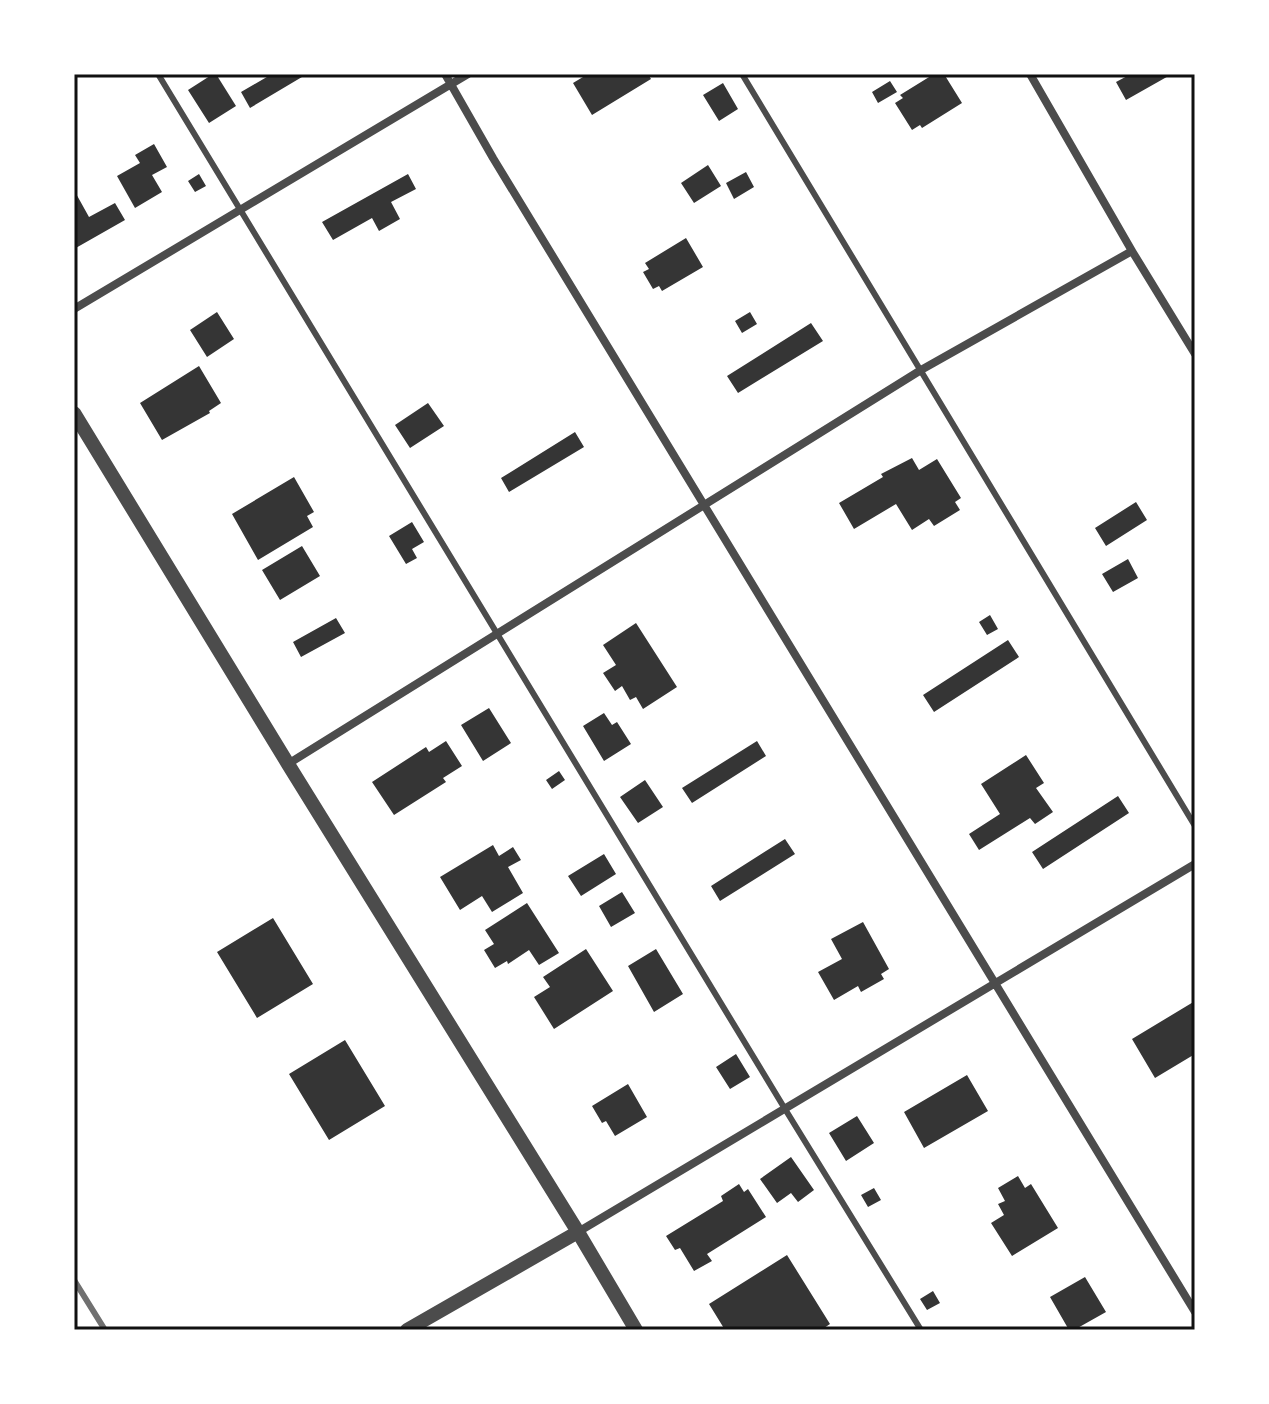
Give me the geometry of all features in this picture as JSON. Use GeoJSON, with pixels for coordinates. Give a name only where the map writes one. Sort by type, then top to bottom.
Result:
{"type":"FeatureCollection","features":[{"type":"Feature","properties":{"kind":"street"},"geometry":{"type":"LineString","coordinates":[[445,74],[493,158],[1195,1312]]}},
{"type":"Feature","properties":{"kind":"street"},"geometry":{"type":"LineString","coordinates":[[74,309],[468,74]]}},
{"type":"Feature","properties":{"kind":"street"},"geometry":{"type":"LineString","coordinates":[[1030,74],[1195,354]]}},
{"type":"Feature","properties":{"kind":"street"},"geometry":{"type":"LineString","coordinates":[[288,764],[921,370],[1132,251]]}},
{"type":"Feature","properties":{"kind":"street"},"geometry":{"type":"LineString","coordinates":[[74,413],[636,1330]]}},
{"type":"Feature","properties":{"kind":"street"},"geometry":{"type":"LineString","coordinates":[[407,1330],[578,1232],[1195,864]]}},
{"type":"Feature","properties":{"kind":"lane"},"geometry":{"type":"LineString","coordinates":[[158,74],[921,1330]]}},
{"type":"Feature","properties":{"kind":"lane"},"geometry":{"type":"LineString","coordinates":[[742,74],[1195,826]]}},
{"type":"Feature","properties":{"kind":"building"},"geometry":{"type":"Polygon","coordinates":[[[216,74],[236,106],[209,123],[188,90],[216,74]]]}},
{"type":"Feature","properties":{"kind":"building"},"geometry":{"type":"Polygon","coordinates":[[[272,74],[307,74],[250,108],[241,92],[272,74]]]}},
{"type":"Feature","properties":{"kind":"building"},"geometry":{"type":"Polygon","coordinates":[[[588,74],[648,74],[651,79],[592,115],[573,83],[588,74]]]}},
{"type":"Feature","properties":{"kind":"building"},"geometry":{"type":"Polygon","coordinates":[[[934,74],[944,74],[962,103],[922,128],[920,125],[912,130],[895,103],[903,98],[900,95],[934,74]]]}},
{"type":"Feature","properties":{"kind":"building"},"geometry":{"type":"Polygon","coordinates":[[[1131,74],[1172,74],[1126,100],[1116,82],[1131,74]]]}},
{"type":"Feature","properties":{"kind":"building"},"geometry":{"type":"Polygon","coordinates":[[[890,81],[897,92],[878,103],[872,92],[890,81]]]}},
{"type":"Feature","properties":{"kind":"building"},"geometry":{"type":"Polygon","coordinates":[[[723,83],[738,109],[719,121],[703,95],[723,83]]]}},
{"type":"Feature","properties":{"kind":"building"},"geometry":{"type":"Polygon","coordinates":[[[154,144],[167,167],[152,175],[162,192],[135,208],[117,176],[140,163],[135,155],[154,144]]]}},
{"type":"Feature","properties":{"kind":"building"},"geometry":{"type":"Polygon","coordinates":[[[708,165],[721,186],[694,203],[681,183],[708,165]]]}},
{"type":"Feature","properties":{"kind":"building"},"geometry":{"type":"Polygon","coordinates":[[[746,172],[754,187],[734,199],[726,183],[746,172]]]}},
{"type":"Feature","properties":{"kind":"building"},"geometry":{"type":"Polygon","coordinates":[[[199,174],[206,186],[195,192],[188,181],[199,174]]]}},
{"type":"Feature","properties":{"kind":"building"},"geometry":{"type":"Polygon","coordinates":[[[408,174],[416,189],[391,202],[400,219],[379,231],[372,218],[333,240],[322,222],[408,174]]]}},
{"type":"Feature","properties":{"kind":"building"},"geometry":{"type":"Polygon","coordinates":[[[74,190],[89,217],[115,203],[125,220],[74,249],[74,190]]]}},
{"type":"Feature","properties":{"kind":"building"},"geometry":{"type":"Polygon","coordinates":[[[686,238],[703,267],[662,291],[659,286],[653,289],[643,272],[649,269],[645,263],[686,238]]]}},
{"type":"Feature","properties":{"kind":"building"},"geometry":{"type":"Polygon","coordinates":[[[217,312],[234,339],[207,357],[190,330],[217,312]]]}},
{"type":"Feature","properties":{"kind":"building"},"geometry":{"type":"Polygon","coordinates":[[[750,312],[757,324],[742,333],[735,321],[750,312]]]}},
{"type":"Feature","properties":{"kind":"building"},"geometry":{"type":"Polygon","coordinates":[[[811,323],[823,341],[738,393],[727,376],[811,323]]]}},
{"type":"Feature","properties":{"kind":"building"},"geometry":{"type":"Polygon","coordinates":[[[199,366],[221,403],[210,413],[162,440],[140,403],[199,366]]]}},
{"type":"Feature","properties":{"kind":"building"},"geometry":{"type":"Polygon","coordinates":[[[428,403],[444,426],[410,448],[395,425],[428,403]]]}},
{"type":"Feature","properties":{"kind":"building"},"geometry":{"type":"Polygon","coordinates":[[[575,432],[584,447],[509,492],[501,478],[575,432]]]}},
{"type":"Feature","properties":{"kind":"building"},"geometry":{"type":"Polygon","coordinates":[[[912,458],[919,470],[937,459],[961,498],[955,502],[960,510],[934,526],[929,519],[912,530],[896,504],[854,529],[839,503],[883,477],[881,474],[912,458]]]}},
{"type":"Feature","properties":{"kind":"building"},"geometry":{"type":"Polygon","coordinates":[[[294,477],[314,512],[307,516],[313,527],[258,560],[232,514],[294,477]]]}},
{"type":"Feature","properties":{"kind":"building"},"geometry":{"type":"Polygon","coordinates":[[[1136,502],[1147,520],[1106,546],[1095,528],[1136,502]]]}},
{"type":"Feature","properties":{"kind":"building"},"geometry":{"type":"Polygon","coordinates":[[[412,522],[424,542],[412,549],[417,558],[406,564],[389,536],[412,522]]]}},
{"type":"Feature","properties":{"kind":"building"},"geometry":{"type":"Polygon","coordinates":[[[302,546],[320,576],[280,600],[262,570],[302,546]]]}},
{"type":"Feature","properties":{"kind":"building"},"geometry":{"type":"Polygon","coordinates":[[[1128,559],[1138,578],[1113,592],[1102,574],[1128,559]]]}},
{"type":"Feature","properties":{"kind":"building"},"geometry":{"type":"Polygon","coordinates":[[[990,615],[998,629],[987,635],[979,622],[990,615]]]}},
{"type":"Feature","properties":{"kind":"building"},"geometry":{"type":"Polygon","coordinates":[[[336,618],[345,633],[301,657],[293,642],[336,618]]]}},
{"type":"Feature","properties":{"kind":"building"},"geometry":{"type":"Polygon","coordinates":[[[636,623],[677,687],[643,709],[636,697],[630,700],[622,686],[615,691],[603,673],[616,665],[603,645],[636,623]]]}},
{"type":"Feature","properties":{"kind":"building"},"geometry":{"type":"Polygon","coordinates":[[[1008,640],[1019,657],[934,712],[923,695],[1008,640]]]}},
{"type":"Feature","properties":{"kind":"building"},"geometry":{"type":"Polygon","coordinates":[[[489,708],[511,743],[483,761],[461,725],[489,708]]]}},
{"type":"Feature","properties":{"kind":"building"},"geometry":{"type":"Polygon","coordinates":[[[604,713],[612,725],[617,722],[631,744],[604,761],[583,726],[604,713]]]}},
{"type":"Feature","properties":{"kind":"building"},"geometry":{"type":"Polygon","coordinates":[[[446,741],[462,766],[443,778],[446,782],[394,815],[372,782],[426,747],[429,752],[446,741]]]}},
{"type":"Feature","properties":{"kind":"building"},"geometry":{"type":"Polygon","coordinates":[[[757,741],[766,756],[692,803],[682,788],[757,741]]]}},
{"type":"Feature","properties":{"kind":"building"},"geometry":{"type":"Polygon","coordinates":[[[1026,755],[1044,783],[1036,788],[1053,812],[1035,824],[1030,818],[979,850],[969,834],[1000,814],[981,784],[1026,755]]]}},
{"type":"Feature","properties":{"kind":"building"},"geometry":{"type":"Polygon","coordinates":[[[559,771],[565,780],[552,789],[546,780],[559,771]]]}},
{"type":"Feature","properties":{"kind":"building"},"geometry":{"type":"Polygon","coordinates":[[[645,780],[663,807],[638,823],[620,797],[645,780]]]}},
{"type":"Feature","properties":{"kind":"building"},"geometry":{"type":"Polygon","coordinates":[[[1118,796],[1129,813],[1043,869],[1032,852],[1118,796]]]}},
{"type":"Feature","properties":{"kind":"building"},"geometry":{"type":"Polygon","coordinates":[[[785,839],[795,854],[720,901],[711,886],[785,839]]]}},
{"type":"Feature","properties":{"kind":"building"},"geometry":{"type":"Polygon","coordinates":[[[493,845],[499,856],[513,847],[521,860],[508,867],[523,893],[492,912],[482,896],[460,910],[440,877],[493,845]]]}},
{"type":"Feature","properties":{"kind":"building"},"geometry":{"type":"Polygon","coordinates":[[[604,854],[616,874],[581,896],[568,876],[604,854]]]}},
{"type":"Feature","properties":{"kind":"building"},"geometry":{"type":"Polygon","coordinates":[[[622,892],[635,913],[611,927],[599,906],[622,892]]]}},
{"type":"Feature","properties":{"kind":"building"},"geometry":{"type":"Polygon","coordinates":[[[527,903],[559,953],[539,965],[529,950],[508,964],[507,961],[495,968],[484,950],[494,944],[485,930],[527,903]]]}},
{"type":"Feature","properties":{"kind":"building"},"geometry":{"type":"Polygon","coordinates":[[[273,918],[313,984],[257,1018],[217,952],[273,918]]]}},
{"type":"Feature","properties":{"kind":"building"},"geometry":{"type":"Polygon","coordinates":[[[863,922],[889,969],[881,974],[884,979],[861,992],[858,986],[834,1000],[818,972],[842,959],[831,939],[863,922]]]}},
{"type":"Feature","properties":{"kind":"building"},"geometry":{"type":"Polygon","coordinates":[[[586,949],[613,991],[554,1029],[534,997],[550,987],[543,977],[586,949]]]}},
{"type":"Feature","properties":{"kind":"building"},"geometry":{"type":"Polygon","coordinates":[[[656,949],[683,994],[654,1012],[628,966],[656,949]]]}},
{"type":"Feature","properties":{"kind":"building"},"geometry":{"type":"Polygon","coordinates":[[[1195,1001],[1195,1054],[1155,1078],[1132,1039],[1195,1001]]]}},
{"type":"Feature","properties":{"kind":"building"},"geometry":{"type":"Polygon","coordinates":[[[345,1040],[385,1106],[329,1140],[289,1074],[345,1040]]]}},
{"type":"Feature","properties":{"kind":"building"},"geometry":{"type":"Polygon","coordinates":[[[736,1054],[750,1077],[730,1089],[716,1067],[736,1054]]]}},
{"type":"Feature","properties":{"kind":"building"},"geometry":{"type":"Polygon","coordinates":[[[967,1075],[988,1111],[924,1148],[904,1112],[967,1075]]]}},
{"type":"Feature","properties":{"kind":"building"},"geometry":{"type":"Polygon","coordinates":[[[628,1084],[647,1117],[615,1136],[606,1121],[602,1123],[592,1106],[628,1084]]]}},
{"type":"Feature","properties":{"kind":"building"},"geometry":{"type":"Polygon","coordinates":[[[857,1116],[874,1143],[846,1161],[829,1133],[857,1116]]]}},
{"type":"Feature","properties":{"kind":"building"},"geometry":{"type":"Polygon","coordinates":[[[791,1157],[814,1190],[798,1202],[791,1193],[777,1203],[760,1179],[791,1157]]]}},
{"type":"Feature","properties":{"kind":"building"},"geometry":{"type":"Polygon","coordinates":[[[1018,1176],[1025,1188],[1031,1184],[1058,1228],[1012,1256],[991,1223],[1004,1215],[998,1204],[1005,1201],[998,1188],[1018,1176]]]}},
{"type":"Feature","properties":{"kind":"building"},"geometry":{"type":"Polygon","coordinates":[[[739,1184],[744,1192],[748,1189],[766,1217],[707,1254],[712,1261],[694,1271],[680,1248],[675,1250],[666,1236],[723,1201],[721,1196],[739,1184]]]}},
{"type":"Feature","properties":{"kind":"building"},"geometry":{"type":"Polygon","coordinates":[[[874,1188],[881,1200],[868,1207],[861,1195],[874,1188]]]}},
{"type":"Feature","properties":{"kind":"building"},"geometry":{"type":"Polygon","coordinates":[[[787,1255],[830,1324],[821,1330],[725,1330],[709,1304],[787,1255]]]}},
{"type":"Feature","properties":{"kind":"building"},"geometry":{"type":"Polygon","coordinates":[[[1085,1277],[1106,1312],[1069,1330],[1050,1297],[1085,1277]]]}},
{"type":"Feature","properties":{"kind":"building"},"geometry":{"type":"Polygon","coordinates":[[[933,1291],[940,1303],[927,1310],[920,1299],[933,1291]]]}},
{"type":"Feature","properties":{"kind":"railway"},"geometry":{"type":"LineString","coordinates":[[74,1280],[105,1330]]}}]}
